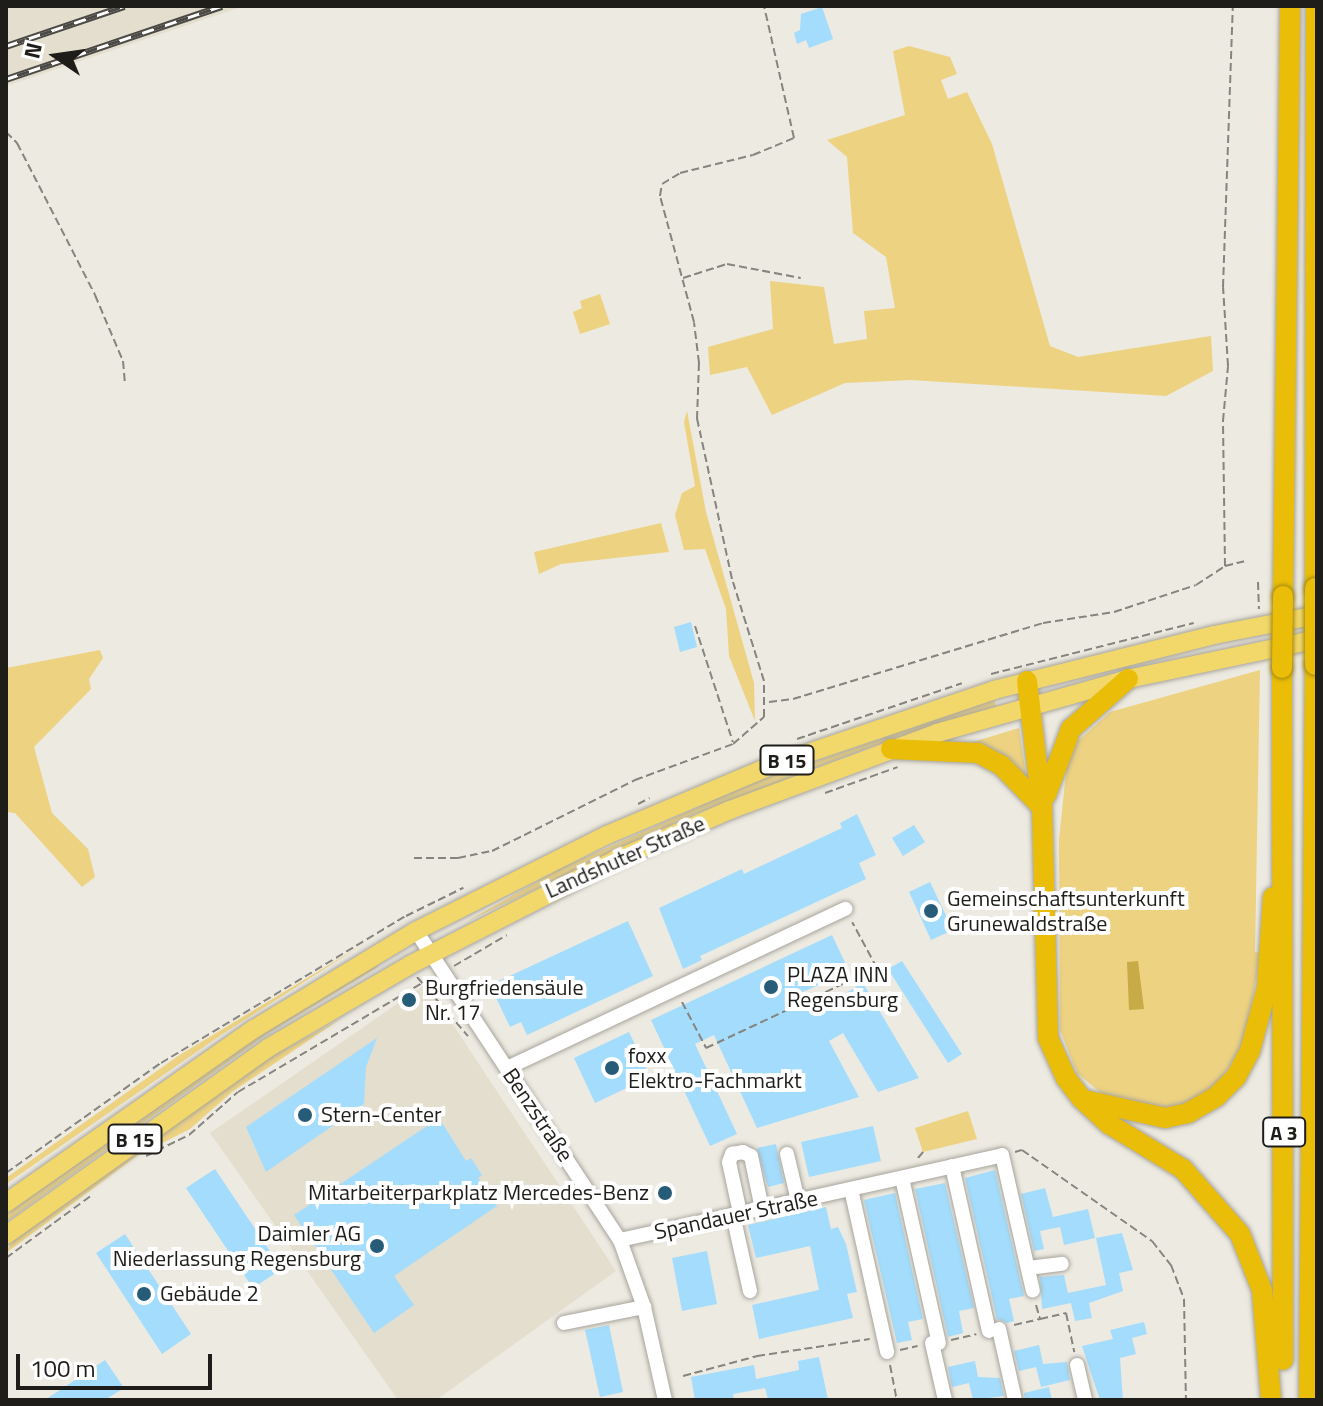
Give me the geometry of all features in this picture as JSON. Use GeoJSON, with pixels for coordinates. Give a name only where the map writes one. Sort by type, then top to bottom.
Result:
{"type":"FeatureCollection","features":[{"type":"Feature","properties":{"kind":"highway","name":"A 3"},"geometry":{"type":"LineString","coordinates":[[1283,1400],[1286,864],[1282,668],[1290,6]]}},
{"type":"Feature","properties":{"kind":"highway","name":"A 3"},"geometry":{"type":"LineString","coordinates":[[1309,1400],[1316,715],[1316,6]]}},
{"type":"Feature","properties":{"kind":"highway"},"geometry":{"type":"LineString","coordinates":[[1042,807],[1071,729],[1128,679]]}},
{"type":"Feature","properties":{"kind":"highway"},"geometry":{"type":"LineString","coordinates":[[1027,681],[1042,807],[1044,1011],[1056,1059],[1082,1099],[1109,1124],[1183,1169],[1240,1234],[1262,1290],[1271,1347],[1271,1400]]}},
{"type":"Feature","properties":{"kind":"highway"},"geometry":{"type":"LineString","coordinates":[[896,757],[978,753],[1001,765],[1042,807]]}},
{"type":"Feature","properties":{"kind":"highway","name":"A 3"},"geometry":{"type":"LineString","coordinates":[[1082,1099],[1165,1118],[1188,1113],[1217,1096],[1236,1077],[1260,1019],[1274,896],[1286,864]]}},
{"type":"Feature","properties":{"kind":"main road","name":"Landshuter Straße"},"geometry":{"type":"LineString","coordinates":[[6,1203],[254,1029],[416,931],[607,835],[770,766],[1027,681],[1317,615]]}},
{"type":"Feature","properties":{"kind":"main road","name":"Landshuter Straße"},"geometry":{"type":"LineString","coordinates":[[6,1235],[268,1048],[431,954],[615,860],[1031,706],[1128,679],[1311,641]]}},
{"type":"Feature","properties":{"kind":"street"},"geometry":{"type":"LineString","coordinates":[[507,1068],[845,909]]}},
{"type":"Feature","properties":{"kind":"street","name":"Benzstraße"},"geometry":{"type":"LineString","coordinates":[[416,931],[620,1240],[644,1307],[665,1400]]}},
{"type":"Feature","properties":{"kind":"street"},"geometry":{"type":"LineString","coordinates":[[750,1291],[729,1162],[732,1154],[751,1156],[762,1209]]}},
{"type":"Feature","properties":{"kind":"street"},"geometry":{"type":"LineString","coordinates":[[787,1154],[798,1201]]}},
{"type":"Feature","properties":{"kind":"street"},"geometry":{"type":"LineString","coordinates":[[1002,1155],[1033,1291]]}},
{"type":"Feature","properties":{"kind":"street","name":"Spandauer Straße"},"geometry":{"type":"LineString","coordinates":[[620,1240],[1002,1155]]}},
{"type":"Feature","properties":{"kind":"street"},"geometry":{"type":"LineString","coordinates":[[952,1166],[1015,1400]]}},
{"type":"Feature","properties":{"kind":"street"},"geometry":{"type":"LineString","coordinates":[[902,1178],[945,1400]]}},
{"type":"Feature","properties":{"kind":"street"},"geometry":{"type":"LineString","coordinates":[[851,1189],[887,1352]]}},
{"type":"Feature","properties":{"kind":"street"},"geometry":{"type":"LineString","coordinates":[[1028,1268],[1062,1264]]}},
{"type":"Feature","properties":{"kind":"street"},"geometry":{"type":"LineString","coordinates":[[564,1323],[644,1307]]}},
{"type":"Feature","properties":{"kind":"street"},"geometry":{"type":"LineString","coordinates":[[1077,1365],[1085,1400]]}},
{"type":"Feature","properties":{"kind":"path"},"geometry":{"type":"LineString","coordinates":[[414,858],[458,858],[492,851],[635,780],[733,744],[751,733],[767,702],[732,579],[697,419],[699,363],[682,279],[660,196],[662,184],[680,173],[753,155],[794,138],[764,6]]}},
{"type":"Feature","properties":{"kind":"path"},"geometry":{"type":"LineString","coordinates":[[1225,566],[1223,421],[1228,366],[1223,287],[1226,158],[1233,99],[1233,6]]}},
{"type":"Feature","properties":{"kind":"path"},"geometry":{"type":"LineString","coordinates":[[6,132],[17,143],[95,295],[123,361],[125,384]]}},
{"type":"Feature","properties":{"kind":"path"},"geometry":{"type":"LineString","coordinates":[[682,279],[727,264],[801,278]]}},
{"type":"Feature","properties":{"kind":"path"},"geometry":{"type":"LineString","coordinates":[[767,702],[793,699],[1043,623],[1114,612],[1196,585],[1225,566],[1245,561]]}},
{"type":"Feature","properties":{"kind":"path"},"geometry":{"type":"LineString","coordinates":[[1258,582],[1259,610]]}},
{"type":"Feature","properties":{"kind":"path"},"geometry":{"type":"LineString","coordinates":[[695,626],[733,744]]}},
{"type":"Feature","properties":{"kind":"path"},"geometry":{"type":"LineString","coordinates":[[816,796],[896,757]]}},
{"type":"Feature","properties":{"kind":"path"},"geometry":{"type":"LineString","coordinates":[[6,1173],[161,1063],[426,906]]}},
{"type":"Feature","properties":{"kind":"path"},"geometry":{"type":"LineString","coordinates":[[676,990],[706,1048],[877,968],[845,909]]}},
{"type":"Feature","properties":{"kind":"path"},"geometry":{"type":"LineString","coordinates":[[138,1160],[189,1135],[238,1092],[442,973],[468,954],[513,931]]}},
{"type":"Feature","properties":{"kind":"path"},"geometry":{"type":"LineString","coordinates":[[1002,1155],[1022,1150],[1152,1241],[1171,1265],[1184,1299],[1186,1400]]}},
{"type":"Feature","properties":{"kind":"path"},"geometry":{"type":"LineString","coordinates":[[6,1258],[102,1187]]}},
{"type":"Feature","properties":{"kind":"path"},"geometry":{"type":"LineString","coordinates":[[1033,1291],[1040,1319],[1066,1313],[1077,1365]]}},
{"type":"Feature","properties":{"kind":"path"},"geometry":{"type":"LineString","coordinates":[[683,1376],[757,1356],[884,1337]]}},
{"type":"Feature","properties":{"kind":"shaded area"},"geometry":{"type":"Polygon","coordinates":[[[6,6],[244,6],[6,86],[6,6]]]}},
{"type":"Feature","properties":{"kind":"shaded area"},"geometry":{"type":"Polygon","coordinates":[[[909,46],[950,57],[957,74],[941,80],[948,99],[967,92],[992,144],[1050,346],[1078,357],[1211,336],[1213,371],[1166,396],[911,380],[845,383],[772,415],[747,367],[710,375],[708,347],[773,329],[770,281],[824,287],[834,344],[867,339],[864,311],[895,308],[886,257],[853,233],[847,157],[827,140],[905,115],[893,51],[909,46]]]}},
{"type":"Feature","properties":{"kind":"shaded area"},"geometry":{"type":"Polygon","coordinates":[[[600,294],[610,324],[580,334],[573,312],[582,308],[580,301],[600,294]]]}},
{"type":"Feature","properties":{"kind":"shaded area"},"geometry":{"type":"Polygon","coordinates":[[[687,411],[706,512],[754,683],[755,721],[729,656],[726,609],[705,549],[684,550],[675,515],[682,493],[695,486],[684,422],[687,411]]]}},
{"type":"Feature","properties":{"kind":"shaded area"},"geometry":{"type":"Polygon","coordinates":[[[661,523],[669,552],[561,564],[539,574],[534,552],[661,523]]]}},
{"type":"Feature","properties":{"kind":"shaded area"},"geometry":{"type":"Polygon","coordinates":[[[100,650],[103,658],[89,679],[91,689],[34,747],[52,813],[88,849],[95,877],[82,887],[15,813],[6,812],[6,668],[100,650]]]}},
{"type":"Feature","properties":{"kind":"shaded area"},"geometry":{"type":"Polygon","coordinates":[[[1260,670],[1255,952],[1261,953],[1244,1042],[1218,1084],[1181,1108],[1157,1112],[1113,1103],[1077,1073],[1060,1030],[1059,840],[1067,763],[1078,741],[1110,712],[1260,670]]]}},
{"type":"Feature","properties":{"kind":"shaded area"},"geometry":{"type":"Polygon","coordinates":[[[994,700],[996,706],[873,746],[694,814],[464,923],[561,868],[755,782],[994,700]]]}},
{"type":"Feature","properties":{"kind":"shaded area"},"geometry":{"type":"Polygon","coordinates":[[[1019,728],[1026,776],[970,744],[973,742],[1019,728]]]}},
{"type":"Feature","properties":{"kind":"shaded area"},"geometry":{"type":"Polygon","coordinates":[[[365,943],[221,1035],[6,1184],[6,1178],[178,1056],[365,943]]]}},
{"type":"Feature","properties":{"kind":"shaded area"},"geometry":{"type":"Polygon","coordinates":[[[1138,961],[1144,1009],[1129,1010],[1127,962],[1138,961]]]}},
{"type":"Feature","properties":{"kind":"shaded area"},"geometry":{"type":"Polygon","coordinates":[[[376,963],[378,967],[267,1034],[6,1222],[6,1215],[34,1190],[242,1046],[376,963]]]}},
{"type":"Feature","properties":{"kind":"shaded area"},"geometry":{"type":"Polygon","coordinates":[[[426,984],[616,1271],[436,1400],[398,1400],[210,1133],[426,984]]]}},
{"type":"Feature","properties":{"kind":"shaded area"},"geometry":{"type":"Polygon","coordinates":[[[342,1018],[232,1092],[190,1129],[137,1156],[6,1253],[16,1232],[254,1066],[342,1018]]]}},
{"type":"Feature","properties":{"kind":"shaded area"},"geometry":{"type":"Polygon","coordinates":[[[968,1111],[977,1139],[923,1152],[915,1128],[968,1111]]]}},
{"type":"Feature","properties":{"kind":"building"},"geometry":{"type":"Polygon","coordinates":[[[822,7],[833,39],[809,48],[806,40],[797,44],[794,33],[800,30],[801,14],[822,7]]]}},
{"type":"Feature","properties":{"kind":"building"},"geometry":{"type":"Polygon","coordinates":[[[691,622],[697,647],[680,652],[674,627],[691,622]]]}},
{"type":"Feature","properties":{"kind":"building"},"geometry":{"type":"Polygon","coordinates":[[[857,814],[876,855],[859,863],[866,879],[700,956],[702,960],[683,969],[659,908],[742,869],[744,874],[842,828],[840,823],[857,814]]]}},
{"type":"Feature","properties":{"kind":"building"},"geometry":{"type":"Polygon","coordinates":[[[914,825],[925,842],[903,856],[892,838],[914,825]]]}},
{"type":"Feature","properties":{"kind":"building","name":"Gemeinschaftsunterkunft Grunewaldstraße"},"geometry":{"type":"Polygon","coordinates":[[[930,882],[953,930],[931,940],[909,892],[930,882]]]}},
{"type":"Feature","properties":{"kind":"building"},"geometry":{"type":"Polygon","coordinates":[[[628,921],[653,976],[527,1035],[521,1022],[510,1027],[490,985],[628,921]]]}},
{"type":"Feature","properties":{"kind":"building"},"geometry":{"type":"Polygon","coordinates":[[[832,935],[849,971],[803,992],[814,1012],[863,983],[919,1078],[878,1092],[843,1033],[829,1041],[859,1097],[757,1128],[714,1035],[695,1044],[737,1134],[710,1146],[651,1020],[832,935]]]}},
{"type":"Feature","properties":{"kind":"building"},"geometry":{"type":"Polygon","coordinates":[[[902,961],[962,1054],[948,1063],[888,969],[902,961]]]}},
{"type":"Feature","properties":{"kind":"building","name":"foxx Elektro-Fachmarkt"},"geometry":{"type":"Polygon","coordinates":[[[629,1032],[650,1077],[595,1103],[574,1058],[629,1032]]]}},
{"type":"Feature","properties":{"kind":"building","name":"Stern-Center"},"geometry":{"type":"Polygon","coordinates":[[[377,1038],[366,1067],[364,1104],[266,1172],[246,1127],[377,1038]]]}},
{"type":"Feature","properties":{"kind":"building","name":"Daimler AG Niederlassung Regensburg"},"geometry":{"type":"Polygon","coordinates":[[[439,1118],[466,1161],[471,1158],[482,1175],[478,1178],[497,1206],[394,1276],[414,1305],[374,1333],[294,1215],[439,1118]]]}},
{"type":"Feature","properties":{"kind":"building"},"geometry":{"type":"Polygon","coordinates":[[[873,1126],[881,1161],[809,1177],[801,1142],[873,1126]]]}},
{"type":"Feature","properties":{"kind":"building"},"geometry":{"type":"Polygon","coordinates":[[[776,1144],[784,1183],[768,1187],[757,1148],[776,1144]]]}},
{"type":"Feature","properties":{"kind":"building"},"geometry":{"type":"Polygon","coordinates":[[[215,1169],[282,1269],[253,1288],[186,1188],[215,1169]]]}},
{"type":"Feature","properties":{"kind":"building"},"geometry":{"type":"Polygon","coordinates":[[[995,1170],[1024,1296],[1009,1299],[1014,1321],[1007,1323],[997,1319],[965,1178],[995,1170]]]}},
{"type":"Feature","properties":{"kind":"building"},"geometry":{"type":"Polygon","coordinates":[[[945,1183],[974,1308],[959,1311],[963,1333],[948,1337],[915,1189],[945,1183]]]}},
{"type":"Feature","properties":{"kind":"building"},"geometry":{"type":"Polygon","coordinates":[[[1045,1188],[1053,1217],[1088,1209],[1095,1238],[1064,1245],[1060,1227],[1040,1231],[1044,1249],[1034,1251],[1021,1194],[1045,1188]]]}},
{"type":"Feature","properties":{"kind":"building"},"geometry":{"type":"Polygon","coordinates":[[[895,1193],[923,1319],[908,1322],[912,1340],[897,1343],[864,1200],[895,1193]]]}},
{"type":"Feature","properties":{"kind":"building"},"geometry":{"type":"Polygon","coordinates":[[[826,1207],[831,1229],[838,1227],[846,1244],[857,1292],[847,1294],[853,1318],[759,1339],[752,1305],[819,1290],[810,1246],[756,1258],[748,1225],[826,1207]]]}},
{"type":"Feature","properties":{"kind":"building"},"geometry":{"type":"Polygon","coordinates":[[[1122,1233],[1133,1270],[1119,1273],[1123,1291],[1089,1303],[1092,1318],[1075,1321],[1071,1303],[1042,1309],[1040,1277],[1064,1275],[1068,1293],[1106,1285],[1096,1238],[1122,1233]]]}},
{"type":"Feature","properties":{"kind":"building","name":"Gebäude 2"},"geometry":{"type":"Polygon","coordinates":[[[125,1234],[191,1334],[162,1354],[96,1253],[125,1234]]]}},
{"type":"Feature","properties":{"kind":"building"},"geometry":{"type":"Polygon","coordinates":[[[707,1251],[717,1304],[682,1311],[672,1258],[707,1251]]]}},
{"type":"Feature","properties":{"kind":"building"},"geometry":{"type":"Polygon","coordinates":[[[1144,1322],[1147,1334],[1132,1338],[1136,1354],[1120,1358],[1123,1400],[1100,1400],[1082,1346],[1113,1339],[1110,1330],[1144,1322]]]}},
{"type":"Feature","properties":{"kind":"building"},"geometry":{"type":"Polygon","coordinates":[[[609,1325],[623,1392],[600,1397],[585,1330],[609,1325]]]}},
{"type":"Feature","properties":{"kind":"building"},"geometry":{"type":"Polygon","coordinates":[[[1039,1345],[1043,1364],[1067,1362],[1070,1380],[1041,1387],[1036,1367],[1019,1371],[1014,1351],[1039,1345]]]}},
{"type":"Feature","properties":{"kind":"building"},"geometry":{"type":"Polygon","coordinates":[[[819,1357],[828,1400],[768,1399],[765,1388],[733,1394],[734,1400],[695,1400],[691,1377],[754,1365],[756,1379],[799,1370],[798,1361],[819,1357]]]}},
{"type":"Feature","properties":{"kind":"building"},"geometry":{"type":"Polygon","coordinates":[[[105,1360],[124,1388],[105,1400],[45,1400],[105,1360]]]}},
{"type":"Feature","properties":{"kind":"building"},"geometry":{"type":"Polygon","coordinates":[[[975,1361],[978,1377],[1000,1378],[1004,1396],[973,1400],[969,1383],[952,1387],[948,1367],[975,1361]]]}},
{"type":"Feature","properties":{"kind":"building"},"geometry":{"type":"Polygon","coordinates":[[[1049,1387],[1052,1400],[1025,1400],[1024,1393],[1049,1387]]]}},
{"type":"Feature","properties":{"kind":"railway"},"geometry":{"type":"LineString","coordinates":[[6,46],[124,6]]}},
{"type":"Feature","properties":{"kind":"railway"},"geometry":{"type":"LineString","coordinates":[[6,79],[222,6]]}},
{"type":"Feature","properties":{"kind":"place","name":"Gemeinschaftsunterkunft Grunewaldstraße"},"geometry":{"type":"Point","coordinates":[931,911]}},
{"type":"Feature","properties":{"kind":"place","name":"PLAZA INN Regensburg"},"geometry":{"type":"Point","coordinates":[771,987]}},
{"type":"Feature","properties":{"kind":"place","name":"Burgfriedensäule Nr. 17"},"geometry":{"type":"Point","coordinates":[409,1000]}},
{"type":"Feature","properties":{"kind":"place","name":"foxx Elektro-Fachmarkt"},"geometry":{"type":"Point","coordinates":[612,1068]}},
{"type":"Feature","properties":{"kind":"place","name":"Stern-Center"},"geometry":{"type":"Point","coordinates":[305,1115]}},
{"type":"Feature","properties":{"kind":"place","name":"Mitarbeiterparkplatz Mercedes-Benz"},"geometry":{"type":"Point","coordinates":[665,1193]}},
{"type":"Feature","properties":{"kind":"place","name":"Daimler AG Niederlassung Regensburg"},"geometry":{"type":"Point","coordinates":[377,1246]}},
{"type":"Feature","properties":{"kind":"place","name":"Gebäude 2"},"geometry":{"type":"Point","coordinates":[144,1294]}}]}
